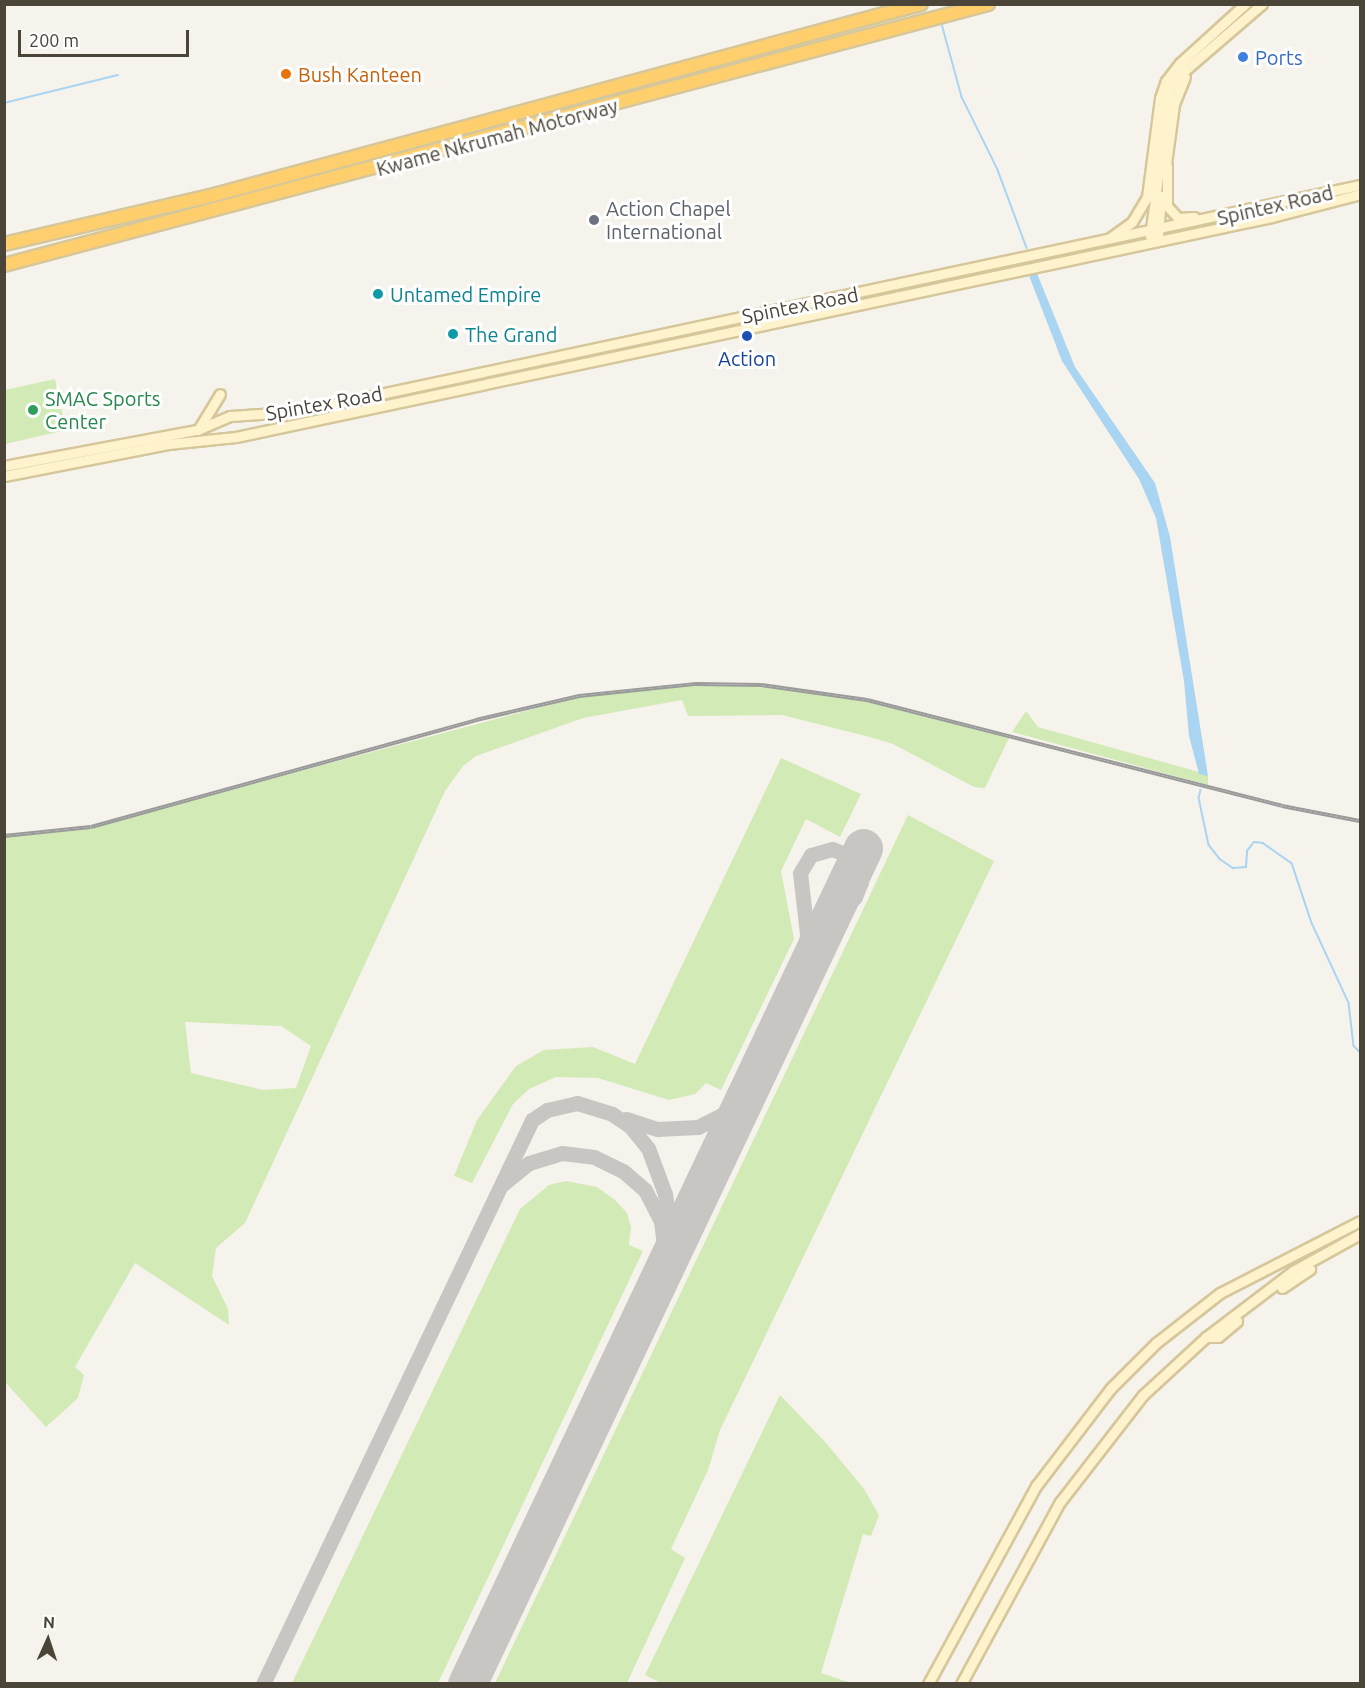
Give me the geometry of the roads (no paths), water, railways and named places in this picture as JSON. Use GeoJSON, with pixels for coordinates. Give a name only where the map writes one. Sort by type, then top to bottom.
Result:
{"type":"FeatureCollection","features":[{"type":"Feature","properties":{"kind":"highway","name":"Kwame Nkrumah Motorway"},"geometry":{"type":"LineString","coordinates":[[4,244],[214,195],[921,4]]}},
{"type":"Feature","properties":{"kind":"highway","name":"Kwame Nkrumah Motorway"},"geometry":{"type":"LineString","coordinates":[[4,264],[388,166],[988,4]]}},
{"type":"Feature","properties":{"kind":"main road"},"geometry":{"type":"LineString","coordinates":[[1106,241],[1132,222],[1148,196],[1160,98],[1166,81],[1245,4]]}},
{"type":"Feature","properties":{"kind":"main road"},"geometry":{"type":"LineString","coordinates":[[1155,242],[1154,232],[1167,99],[1175,81],[1262,4]]}},
{"type":"Feature","properties":{"kind":"main road"},"geometry":{"type":"LineString","coordinates":[[1211,35],[1227,35]]}},
{"type":"Feature","properties":{"kind":"main road"},"geometry":{"type":"LineString","coordinates":[[1154,232],[1167,165],[1174,104],[1180,84],[1193,65]]}},
{"type":"Feature","properties":{"kind":"main road"},"geometry":{"type":"LineString","coordinates":[[1167,165],[1167,206],[1178,218],[1308,198]]}},
{"type":"Feature","properties":{"kind":"main road","name":"Spintex Road"},"geometry":{"type":"LineString","coordinates":[[4,466],[197,430],[238,416],[352,400],[1154,232],[1360,185]]}},
{"type":"Feature","properties":{"kind":"main road","name":"Spintex Road"},"geometry":{"type":"LineString","coordinates":[[4,476],[168,444],[228,437],[1155,242],[1360,194]]}},
{"type":"Feature","properties":{"kind":"main road"},"geometry":{"type":"LineString","coordinates":[[197,430],[220,394]]}},
{"type":"Feature","properties":{"kind":"main road","name":"Spintex Road"},"geometry":{"type":"LineString","coordinates":[[238,416],[244,424],[242,434]]}},
{"type":"Feature","properties":{"kind":"main road"},"geometry":{"type":"LineString","coordinates":[[223,421],[222,430],[228,437]]}},
{"type":"Feature","properties":{"kind":"main road"},"geometry":{"type":"LineString","coordinates":[[928,1683],[1036,1486],[1111,1388],[1156,1343],[1211,1299],[1360,1221]]}},
{"type":"Feature","properties":{"kind":"main road"},"geometry":{"type":"LineString","coordinates":[[960,1683],[1066,1492],[1143,1395],[1206,1337],[1293,1271],[1360,1234]]}},
{"type":"Feature","properties":{"kind":"main road"},"geometry":{"type":"LineString","coordinates":[[1206,1337],[1218,1337],[1303,1273],[1360,1240]]}},
{"type":"Feature","properties":{"kind":"water"},"geometry":{"type":"Polygon","coordinates":[[[1036,271],[1075,367],[1155,483],[1170,537],[1208,776],[1199,774],[1189,736],[1184,681],[1156,518],[1139,479],[1062,361],[1028,273],[1036,271]]]}},
{"type":"Feature","properties":{"kind":"waterway"},"geometry":{"type":"LineString","coordinates":[[942,24],[962,97],[998,170],[1027,248]]}},
{"type":"Feature","properties":{"kind":"waterway"},"geometry":{"type":"LineString","coordinates":[[4,103],[118,75]]}},
{"type":"Feature","properties":{"kind":"waterway"},"geometry":{"type":"LineString","coordinates":[[1201,790],[1199,798],[1209,845],[1220,859],[1233,868],[1246,867],[1247,851],[1254,842],[1263,843],[1292,863],[1312,923],[1349,1003],[1354,1046],[1360,1052]]}},
{"type":"Feature","properties":{"kind":"railway"},"geometry":{"type":"LineString","coordinates":[[4,836],[91,827],[476,720],[579,696],[696,684],[761,685],[867,700],[1282,806],[1360,821]]}},
{"type":"Feature","properties":{"kind":"place","name":"Ports"},"geometry":{"type":"Point","coordinates":[1243,57]}},
{"type":"Feature","properties":{"kind":"place","name":"Bush Kanteen"},"geometry":{"type":"Point","coordinates":[286,74]}},
{"type":"Feature","properties":{"kind":"place","name":"Action Chapel International"},"geometry":{"type":"Point","coordinates":[594,220]}},
{"type":"Feature","properties":{"kind":"place","name":"Untamed Empire"},"geometry":{"type":"Point","coordinates":[378,294]}},
{"type":"Feature","properties":{"kind":"place","name":"The Grand"},"geometry":{"type":"Point","coordinates":[453,334]}},
{"type":"Feature","properties":{"kind":"place","name":"Action"},"geometry":{"type":"Point","coordinates":[747,336]}},
{"type":"Feature","properties":{"kind":"place","name":"SMAC Sports Center"},"geometry":{"type":"Point","coordinates":[33,410]}}]}
